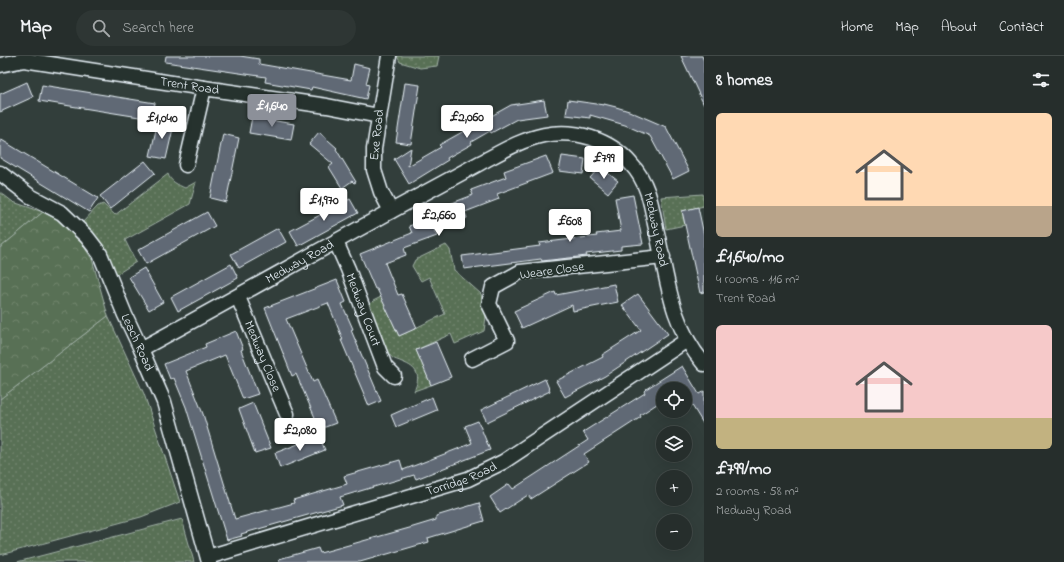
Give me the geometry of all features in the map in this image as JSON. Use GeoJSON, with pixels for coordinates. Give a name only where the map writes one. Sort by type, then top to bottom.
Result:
{"type":"FeatureCollection","features":[{"type":"Feature","properties":{"kind":"street","name":"Exe Road"},"geometry":{"type":"LineString","coordinates":[[389,56],[374,149],[374,170],[381,192],[391,211]]}},
{"type":"Feature","properties":{"kind":"street","name":"Trent Road"},"geometry":{"type":"LineString","coordinates":[[0,66],[24,60],[327,106],[379,116]]}},
{"type":"Feature","properties":{"kind":"street"},"geometry":{"type":"LineString","coordinates":[[186,165],[204,88]]}},
{"type":"Feature","properties":{"kind":"street","name":"Medway Road"},"geometry":{"type":"LineString","coordinates":[[141,349],[516,143],[545,135],[578,134],[593,138],[609,145],[631,163],[642,178],[649,196],[671,299],[677,320],[687,340],[704,364]]}},
{"type":"Feature","properties":{"kind":"street","name":"Leach Road"},"geometry":{"type":"LineString","coordinates":[[0,173],[30,196],[62,212],[87,237],[100,254],[125,315],[164,402],[208,559]]}},
{"type":"Feature","properties":{"kind":"street","name":"Medway Court"},"geometry":{"type":"LineString","coordinates":[[336,242],[385,367],[394,376]]}},
{"type":"Feature","properties":{"kind":"street","name":"Weare Close"},"geometry":{"type":"LineString","coordinates":[[472,360],[507,342],[489,304],[493,287],[520,272],[663,257]]}},
{"type":"Feature","properties":{"kind":"street","name":"Medway Close"},"geometry":{"type":"LineString","coordinates":[[238,297],[287,414]]}},
{"type":"Feature","properties":{"kind":"street","name":"Torridge Road"},"geometry":{"type":"LineString","coordinates":[[208,559],[468,478],[503,462],[687,340]]}},
{"type":"Feature","properties":{"kind":"green space"},"geometry":{"type":"Polygon","coordinates":[[[397,56],[439,56],[437,66],[420,68],[400,62],[397,56]]]}},
{"type":"Feature","properties":{"kind":"green space"},"geometry":{"type":"Polygon","coordinates":[[[168,174],[172,181],[185,188],[196,182],[190,204],[125,240],[136,262],[117,274],[104,252],[81,224],[98,206],[103,204],[115,215],[168,174]]]}},
{"type":"Feature","properties":{"kind":"green space"},"geometry":{"type":"Polygon","coordinates":[[[0,192],[13,202],[43,212],[0,248],[0,192]]]}},
{"type":"Feature","properties":{"kind":"green space"},"geometry":{"type":"Polygon","coordinates":[[[703,194],[704,206],[682,211],[685,225],[666,229],[661,197],[703,194]]]}},
{"type":"Feature","properties":{"kind":"green space"},"geometry":{"type":"Polygon","coordinates":[[[43,212],[60,221],[81,242],[92,259],[108,316],[0,399],[0,248],[43,212]]]}},
{"type":"Feature","properties":{"kind":"green space"},"geometry":{"type":"Polygon","coordinates":[[[446,245],[450,250],[454,270],[481,294],[486,317],[484,331],[455,344],[451,334],[416,350],[431,385],[414,391],[417,381],[417,373],[412,367],[390,356],[368,306],[373,301],[381,297],[399,336],[445,314],[429,277],[421,281],[412,266],[415,260],[446,245]]]}},
{"type":"Feature","properties":{"kind":"green space"},"geometry":{"type":"Polygon","coordinates":[[[108,316],[144,394],[180,502],[141,517],[0,555],[0,399],[108,316]]]}},
{"type":"Feature","properties":{"kind":"green space"},"geometry":{"type":"Polygon","coordinates":[[[182,519],[194,562],[17,562],[182,519]]]}},
{"type":"Feature","properties":{"kind":"building"},"geometry":{"type":"Polygon","coordinates":[[[166,56],[240,56],[259,59],[259,64],[351,80],[354,64],[370,68],[366,84],[369,85],[366,99],[312,87],[311,90],[265,82],[266,77],[165,62],[166,56]]]}},
{"type":"Feature","properties":{"kind":"building"},"geometry":{"type":"Polygon","coordinates":[[[681,56],[702,56],[704,61],[704,105],[681,56]]]}},
{"type":"Feature","properties":{"kind":"building"},"geometry":{"type":"Polygon","coordinates":[[[27,82],[33,97],[0,112],[0,94],[27,82]]]}},
{"type":"Feature","properties":{"kind":"building"},"geometry":{"type":"Polygon","coordinates":[[[405,83],[420,85],[411,144],[396,142],[405,83]]]}},
{"type":"Feature","properties":{"kind":"building"},"geometry":{"type":"Polygon","coordinates":[[[42,85],[155,103],[152,119],[39,101],[42,85]]]}},
{"type":"Feature","properties":{"kind":"building"},"geometry":{"type":"Polygon","coordinates":[[[544,100],[547,115],[517,119],[491,133],[490,131],[471,142],[472,144],[447,158],[448,160],[409,184],[394,159],[411,148],[408,166],[441,147],[439,145],[464,131],[463,129],[476,122],[477,124],[511,105],[544,100]]]}},
{"type":"Feature","properties":{"kind":"building"},"geometry":{"type":"Polygon","coordinates":[[[568,100],[604,104],[616,107],[666,127],[689,171],[673,179],[650,136],[625,125],[590,115],[590,118],[566,115],[568,100]]]}},
{"type":"Feature","properties":{"kind":"building"},"geometry":{"type":"Polygon","coordinates":[[[252,117],[294,124],[291,140],[249,133],[252,117]]]}},
{"type":"Feature","properties":{"kind":"building"},"geometry":{"type":"Polygon","coordinates":[[[158,121],[174,124],[166,159],[150,156],[158,121]]]}},
{"type":"Feature","properties":{"kind":"building"},"geometry":{"type":"Polygon","coordinates":[[[319,132],[337,148],[336,149],[356,182],[354,183],[352,181],[342,188],[329,167],[333,164],[309,144],[319,132]]]}},
{"type":"Feature","properties":{"kind":"building"},"geometry":{"type":"Polygon","coordinates":[[[223,134],[239,138],[226,202],[210,198],[223,134]]]}},
{"type":"Feature","properties":{"kind":"building"},"geometry":{"type":"Polygon","coordinates":[[[0,139],[98,198],[89,212],[0,158],[0,139]]]}},
{"type":"Feature","properties":{"kind":"building"},"geometry":{"type":"Polygon","coordinates":[[[546,156],[553,173],[497,194],[499,199],[465,212],[467,218],[434,230],[437,236],[404,248],[406,255],[385,263],[398,295],[402,294],[417,328],[399,336],[377,289],[375,289],[360,254],[412,233],[409,226],[441,214],[439,208],[473,195],[471,190],[506,177],[504,171],[546,156]]]}},
{"type":"Feature","properties":{"kind":"building"},"geometry":{"type":"Polygon","coordinates":[[[562,156],[585,159],[583,174],[559,171],[562,156]]]}},
{"type":"Feature","properties":{"kind":"building"},"geometry":{"type":"Polygon","coordinates":[[[145,161],[155,173],[110,209],[100,196],[145,161]]]}},
{"type":"Feature","properties":{"kind":"building"},"geometry":{"type":"Polygon","coordinates":[[[600,167],[618,181],[608,193],[590,178],[600,167]]]}},
{"type":"Feature","properties":{"kind":"building"},"geometry":{"type":"Polygon","coordinates":[[[633,195],[643,244],[621,246],[621,250],[586,254],[587,256],[542,261],[541,259],[464,269],[462,256],[540,246],[539,243],[597,236],[596,234],[621,231],[615,198],[633,195]]]}},
{"type":"Feature","properties":{"kind":"building"},"geometry":{"type":"Polygon","coordinates":[[[350,199],[358,213],[298,246],[290,231],[350,199]]]}},
{"type":"Feature","properties":{"kind":"building"},"geometry":{"type":"Polygon","coordinates":[[[698,207],[704,235],[704,292],[700,293],[682,211],[698,207]]]}},
{"type":"Feature","properties":{"kind":"building"},"geometry":{"type":"Polygon","coordinates":[[[207,212],[215,226],[146,264],[138,250],[207,212]]]}},
{"type":"Feature","properties":{"kind":"building"},"geometry":{"type":"Polygon","coordinates":[[[278,228],[286,242],[239,268],[231,254],[278,228]]]}},
{"type":"Feature","properties":{"kind":"building"},"geometry":{"type":"Polygon","coordinates":[[[231,264],[238,278],[178,311],[171,297],[231,264]]]}},
{"type":"Feature","properties":{"kind":"building"},"geometry":{"type":"Polygon","coordinates":[[[144,268],[163,302],[149,310],[129,277],[144,268]]]}},
{"type":"Feature","properties":{"kind":"building"},"geometry":{"type":"Polygon","coordinates":[[[337,280],[346,302],[342,304],[353,329],[351,330],[381,401],[369,406],[341,340],[343,340],[328,303],[286,319],[313,382],[317,380],[336,423],[320,429],[296,374],[292,376],[265,308],[337,280]]]}},
{"type":"Feature","properties":{"kind":"building"},"geometry":{"type":"Polygon","coordinates":[[[614,284],[618,302],[573,311],[572,305],[522,328],[514,311],[555,292],[556,295],[614,284]]]}},
{"type":"Feature","properties":{"kind":"building"},"geometry":{"type":"Polygon","coordinates":[[[638,294],[668,334],[605,376],[565,397],[556,381],[603,357],[602,355],[641,330],[622,305],[638,294]]]}},
{"type":"Feature","properties":{"kind":"building"},"geometry":{"type":"Polygon","coordinates":[[[236,331],[243,349],[241,350],[258,394],[243,399],[225,355],[186,371],[203,414],[235,519],[294,503],[293,500],[347,484],[344,476],[400,460],[403,470],[460,448],[472,443],[465,426],[478,421],[490,450],[416,479],[414,475],[340,497],[343,505],[241,534],[242,536],[227,540],[186,407],[174,378],[170,379],[164,364],[206,347],[205,344],[236,331]]]}},
{"type":"Feature","properties":{"kind":"building"},"geometry":{"type":"Polygon","coordinates":[[[436,342],[451,377],[431,385],[416,350],[436,342]]]}},
{"type":"Feature","properties":{"kind":"building"},"geometry":{"type":"Polygon","coordinates":[[[682,366],[692,382],[657,382],[682,366]]]}},
{"type":"Feature","properties":{"kind":"building"},"geometry":{"type":"Polygon","coordinates":[[[545,379],[550,391],[487,422],[481,410],[545,379]]]}},
{"type":"Feature","properties":{"kind":"building"},"geometry":{"type":"Polygon","coordinates":[[[692,382],[699,394],[704,391],[704,425],[692,405],[692,382]]]}},
{"type":"Feature","properties":{"kind":"building"},"geometry":{"type":"Polygon","coordinates":[[[656,383],[656,405],[640,415],[641,417],[584,454],[589,462],[531,499],[528,495],[500,513],[490,497],[509,484],[513,489],[588,440],[583,432],[645,393],[644,391],[656,383]]]}},
{"type":"Feature","properties":{"kind":"building"},"geometry":{"type":"Polygon","coordinates":[[[432,397],[437,410],[396,427],[391,415],[432,397]]]}},
{"type":"Feature","properties":{"kind":"building"},"geometry":{"type":"Polygon","coordinates":[[[253,403],[271,448],[255,453],[239,409],[253,403]]]}},
{"type":"Feature","properties":{"kind":"building"},"geometry":{"type":"Polygon","coordinates":[[[319,436],[325,450],[280,468],[275,453],[319,436]]]}},
{"type":"Feature","properties":{"kind":"building"},"geometry":{"type":"Polygon","coordinates":[[[479,503],[484,521],[428,538],[429,542],[360,562],[280,562],[279,559],[318,548],[320,553],[413,527],[436,520],[436,516],[479,503]]]}}]}
